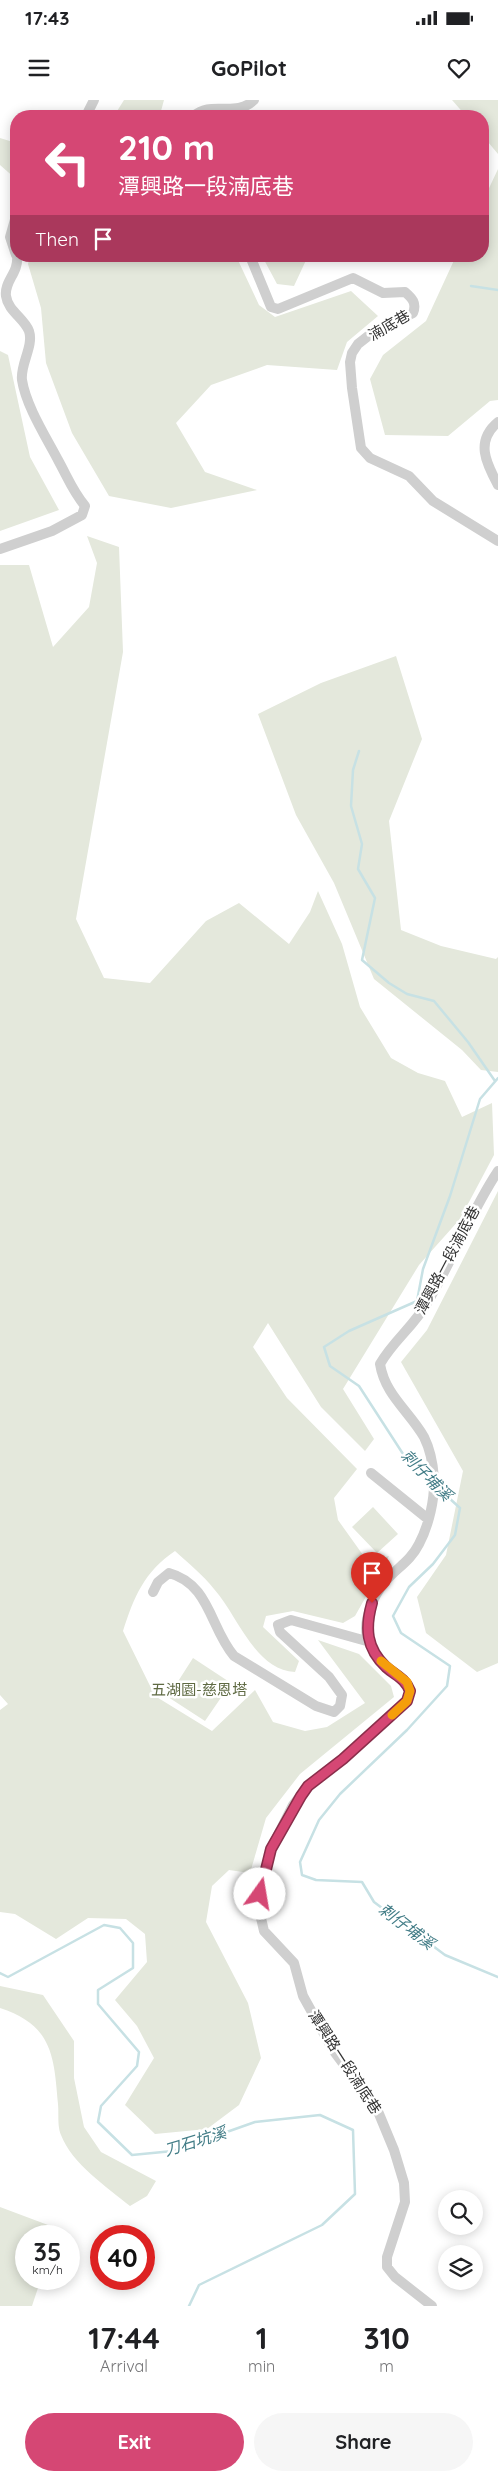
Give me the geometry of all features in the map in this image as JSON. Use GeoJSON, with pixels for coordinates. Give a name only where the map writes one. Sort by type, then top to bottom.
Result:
{"type":"FeatureCollection","features":[{"type":"Feature","properties":{"kind":"street"},"geometry":{"type":"LineString","coordinates":[[200,110],[207,108],[241,109],[254,100]]}},
{"type":"Feature","properties":{"kind":"street"},"geometry":{"type":"LineString","coordinates":[[0,549],[69,523],[82,515],[85,506],[72,490],[39,426],[22,380],[24,362],[30,342],[29,330],[12,310],[6,295],[9,282],[17,270],[16,262]]}},
{"type":"Feature","properties":{"kind":"street","name":"湳底巷"},"geometry":{"type":"LineString","coordinates":[[252,262],[271,307],[278,309],[353,278],[383,293],[405,292],[413,299],[416,308],[414,313],[372,333],[358,344],[352,353],[350,362],[352,388],[361,448],[370,458],[409,476],[434,501],[498,541]]}},
{"type":"Feature","properties":{"kind":"street"},"geometry":{"type":"LineString","coordinates":[[498,422],[488,432],[483,454],[498,485]]}},
{"type":"Feature","properties":{"kind":"street","name":"潭興路一段湳底巷"},"geometry":{"type":"LineString","coordinates":[[432,2306],[395,2278],[387,2267],[387,2257],[405,2202],[404,2183],[394,2150],[377,2109],[333,2050],[303,1996],[294,1963],[264,1931],[258,1905],[271,1849],[293,1806],[308,1786],[343,1759],[407,1701],[410,1691],[407,1682],[386,1667],[374,1652],[366,1633],[372,1603],[383,1583],[407,1563],[420,1544],[428,1518],[434,1479],[431,1457],[424,1438],[382,1380],[380,1364],[388,1349],[412,1324],[427,1304],[480,1198],[498,1171]]}},
{"type":"Feature","properties":{"kind":"street"},"geometry":{"type":"LineString","coordinates":[[370,1473],[428,1518]]}},
{"type":"Feature","properties":{"kind":"street"},"geometry":{"type":"LineString","coordinates":[[153,1592],[158,1582],[169,1573],[182,1576],[190,1582],[209,1609],[225,1645],[234,1656],[316,1706],[334,1712],[340,1706],[342,1695],[329,1677],[280,1632],[278,1625],[291,1620],[326,1628],[370,1642]]}},
{"type":"Feature","properties":{"kind":"green space"},"geometry":{"type":"Polygon","coordinates":[[[124,100],[164,100],[161,110],[118,110],[124,100]]]}},
{"type":"Feature","properties":{"kind":"green space"},"geometry":{"type":"Polygon","coordinates":[[[452,100],[498,100],[498,154],[489,143],[489,110],[461,110],[452,100]]]}},
{"type":"Feature","properties":{"kind":"green space"},"geometry":{"type":"Polygon","coordinates":[[[0,138],[10,141],[10,174],[0,165],[0,138]]]}},
{"type":"Feature","properties":{"kind":"green space"},"geometry":{"type":"Polygon","coordinates":[[[498,169],[498,400],[490,401],[448,436],[385,435],[370,379],[383,355],[426,321],[453,262],[489,262],[489,188],[498,169]]]}},
{"type":"Feature","properties":{"kind":"green space"},"geometry":{"type":"Polygon","coordinates":[[[28,262],[239,262],[259,305],[275,317],[351,291],[378,316],[347,342],[337,370],[267,365],[211,385],[176,423],[205,472],[257,490],[171,508],[109,496],[72,433],[46,363],[41,308],[28,262]]]}},
{"type":"Feature","properties":{"kind":"green space"},"geometry":{"type":"Polygon","coordinates":[[[265,262],[305,262],[294,286],[277,284],[265,262]]]}},
{"type":"Feature","properties":{"kind":"green space"},"geometry":{"type":"Polygon","coordinates":[[[0,351],[8,355],[30,457],[59,510],[0,531],[0,351]]]}},
{"type":"Feature","properties":{"kind":"green space"},"geometry":{"type":"Polygon","coordinates":[[[87,536],[119,547],[123,652],[76,919],[104,978],[150,983],[206,921],[239,903],[289,944],[310,912],[318,891],[342,944],[360,1007],[391,1058],[418,1073],[445,1081],[462,1117],[492,1103],[494,1155],[460,1219],[419,1265],[343,1389],[374,1439],[365,1451],[321,1407],[268,1323],[253,1347],[287,1398],[357,1469],[334,1498],[338,1520],[368,1562],[389,1556],[355,1616],[343,1623],[293,1611],[266,1616],[263,1627],[299,1661],[295,1672],[281,1669],[269,1662],[258,1652],[214,1589],[175,1551],[155,1568],[142,1586],[131,1607],[123,1631],[155,1696],[212,1731],[255,1690],[273,1722],[305,1731],[327,1727],[365,1703],[318,1640],[359,1654],[391,1686],[394,1697],[300,1774],[266,1818],[250,1873],[229,1870],[212,1886],[206,1922],[248,2003],[261,2058],[239,2105],[207,2129],[155,2134],[125,2105],[154,2058],[137,2026],[115,2000],[147,1962],[145,1934],[126,1919],[88,1918],[56,1939],[15,1914],[0,1912],[0,1710],[8,1704],[0,1695],[0,565],[29,565],[53,647],[89,607],[97,563],[87,536]]]}},
{"type":"Feature","properties":{"kind":"green space"},"geometry":{"type":"Polygon","coordinates":[[[396,656],[422,739],[389,821],[401,930],[441,946],[496,959],[498,957],[498,1072],[481,1070],[462,1050],[374,979],[334,883],[296,815],[258,714],[321,683],[396,656]]]}},
{"type":"Feature","properties":{"kind":"green space"},"geometry":{"type":"Polygon","coordinates":[[[498,1191],[498,1663],[477,1672],[426,1633],[417,1597],[446,1555],[463,1471],[401,1362],[427,1330],[498,1191]]]}},
{"type":"Feature","properties":{"kind":"green space"},"geometry":{"type":"Polygon","coordinates":[[[373,1507],[398,1534],[377,1553],[352,1527],[373,1507]]]}},
{"type":"Feature","properties":{"kind":"green space","name":"五湖園-慈恩塔"},"geometry":{"type":"Polygon","coordinates":[[[193,1658],[231,1683],[205,1721],[168,1697],[193,1658]]]}},
{"type":"Feature","properties":{"kind":"green space"},"geometry":{"type":"Polygon","coordinates":[[[0,1986],[43,1995],[74,2041],[74,2078],[84,2127],[101,2152],[156,2181],[147,2196],[130,2206],[91,2174],[66,2146],[60,2131],[55,2071],[47,2044],[30,2023],[0,2008],[0,1986]]]}},
{"type":"Feature","properties":{"kind":"green space"},"geometry":{"type":"Polygon","coordinates":[[[0,2207],[48,2225],[15,2225],[15,2290],[37,2290],[32,2306],[0,2306],[0,2207]]]}},
{"type":"Feature","properties":{"kind":"waterway","name":"刺仔埔溪"},"geometry":{"type":"LineString","coordinates":[[471,286],[498,290]]}},
{"type":"Feature","properties":{"kind":"waterway"},"geometry":{"type":"LineString","coordinates":[[359,751],[353,770],[351,806],[362,844],[358,869],[375,898],[362,960],[389,983],[407,994],[434,1001],[468,1042],[495,1081]]}},
{"type":"Feature","properties":{"kind":"waterway","name":"刺仔埔溪"},"geometry":{"type":"LineString","coordinates":[[431,1481],[405,1457],[359,1386],[330,1366],[324,1347],[349,1331],[417,1301],[423,1269],[450,1196],[480,1099],[498,1078]]}},
{"type":"Feature","properties":{"kind":"waterway","name":"刺仔埔溪"},"geometry":{"type":"LineString","coordinates":[[437,1487],[460,1508],[455,1535],[433,1564],[409,1587],[393,1616],[401,1633],[450,1666],[447,1686],[407,1730],[340,1794],[319,1820],[300,1862],[302,1875],[316,1880],[362,1882],[374,1902],[445,1955],[498,1977]]}},
{"type":"Feature","properties":{"kind":"waterway","name":"刀石坑溪"},"geometry":{"type":"LineString","coordinates":[[0,1973],[8,1977],[104,1925],[120,1928],[133,1943],[133,1968],[98,1990],[98,2004],[139,2052],[137,2066],[101,2106],[98,2122],[132,2155],[173,2151],[255,2122],[320,2115],[353,2130],[355,2194],[322,2225],[199,2285],[189,2306]]}},
{"type":"Feature","properties":{"kind":"slow traffic"},"geometry":{"type":"LineString","coordinates":[[381,1661],[386,1667],[407,1682],[410,1691],[407,1701],[392,1715]]}},
{"type":"Feature","properties":{"kind":"route"},"geometry":{"type":"LineString","coordinates":[[260,1894],[271,1849],[293,1806],[308,1786],[343,1759],[407,1701],[410,1691],[407,1682],[386,1667],[374,1652],[366,1633],[367,1619],[372,1603]]}}]}
